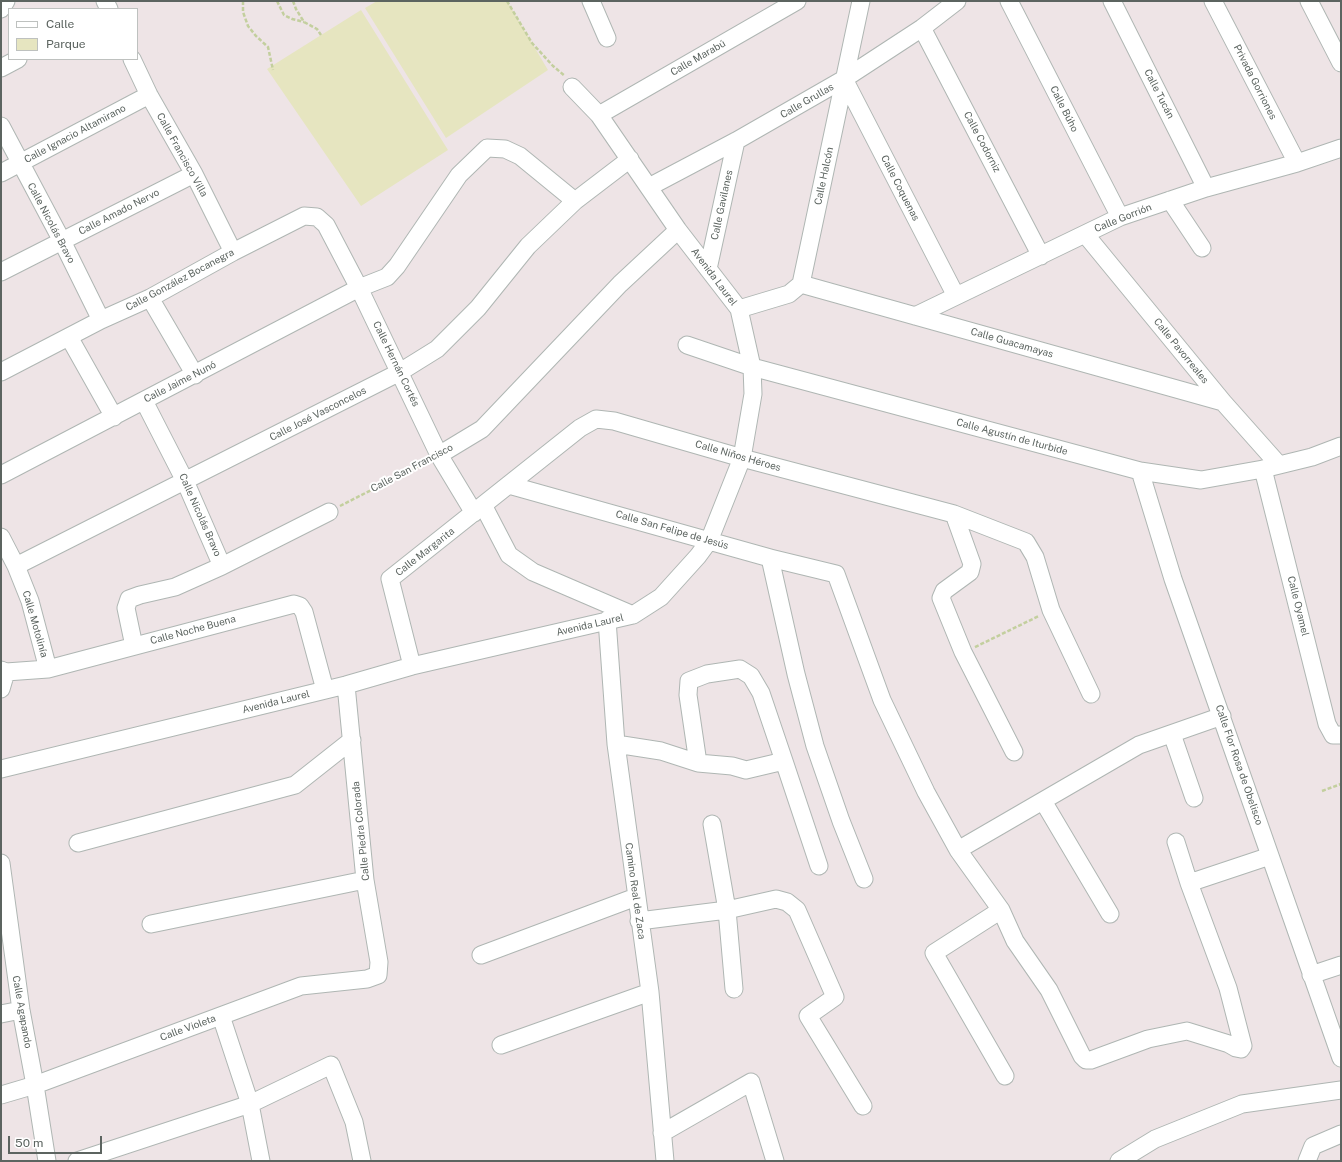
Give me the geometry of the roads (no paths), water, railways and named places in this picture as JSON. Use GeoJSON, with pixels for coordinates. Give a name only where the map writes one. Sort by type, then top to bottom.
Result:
{"type":"FeatureCollection","features":[{"type":"Feature","properties":{"kind":"street"},"geometry":{"type":"LineString","coordinates":[[1,9],[6,1]]}},
{"type":"Feature","properties":{"kind":"street"},"geometry":{"type":"LineString","coordinates":[[591,1],[607,38]]}},
{"type":"Feature","properties":{"kind":"street","name":"Calle Marabú"},"geometry":{"type":"LineString","coordinates":[[599,115],[797,1]]}},
{"type":"Feature","properties":{"kind":"street","name":"Calle Halcón"},"geometry":{"type":"LineString","coordinates":[[801,284],[861,1]]}},
{"type":"Feature","properties":{"kind":"street","name":"Calle Grullas"},"geometry":{"type":"LineString","coordinates":[[649,187],[736,141],[844,79],[922,28],[957,1]]}},
{"type":"Feature","properties":{"kind":"street","name":"Calle Búho"},"geometry":{"type":"LineString","coordinates":[[1009,1],[1120,217]]}},
{"type":"Feature","properties":{"kind":"street","name":"Calle Tucán"},"geometry":{"type":"LineString","coordinates":[[1112,1],[1206,188]]}},
{"type":"Feature","properties":{"kind":"street","name":"Privada Gorriones"},"geometry":{"type":"LineString","coordinates":[[1213,1],[1296,163]]}},
{"type":"Feature","properties":{"kind":"street"},"geometry":{"type":"LineString","coordinates":[[1309,1],[1341,63]]}},
{"type":"Feature","properties":{"kind":"street","name":"Calle Codorniz"},"geometry":{"type":"LineString","coordinates":[[922,28],[1041,256]]}},
{"type":"Feature","properties":{"kind":"street"},"geometry":{"type":"LineString","coordinates":[[1,68],[16,60]]}},
{"type":"Feature","properties":{"kind":"street","name":"Calle Francisco Villa"},"geometry":{"type":"LineString","coordinates":[[132,60],[149,95],[194,174],[233,252]]}},
{"type":"Feature","properties":{"kind":"street","name":"Calle Coquenas"},"geometry":{"type":"LineString","coordinates":[[844,79],[956,296]]}},
{"type":"Feature","properties":{"kind":"street","name":"Avenida Laurel"},"geometry":{"type":"LineString","coordinates":[[1,769],[346,685],[412,666],[633,615],[661,597],[710,541],[742,458],[753,394],[752,367],[739,309],[678,230],[599,115],[572,86]]}},
{"type":"Feature","properties":{"kind":"street","name":"Calle Ignacio Altamirano"},"geometry":{"type":"LineString","coordinates":[[1,173],[149,95]]}},
{"type":"Feature","properties":{"kind":"street","name":"Calle Nicolás Bravo"},"geometry":{"type":"LineString","coordinates":[[1,126],[62,241],[101,320]]}},
{"type":"Feature","properties":{"kind":"street","name":"Calle Gavilanes"},"geometry":{"type":"LineString","coordinates":[[708,268],[736,141]]}},
{"type":"Feature","properties":{"kind":"street"},"geometry":{"type":"LineString","coordinates":[[359,288],[387,277],[397,266],[458,175],[487,148],[505,149],[520,156],[575,201]]}},
{"type":"Feature","properties":{"kind":"street","name":"Calle Gorrión"},"geometry":{"type":"LineString","coordinates":[[915,316],[1120,217],[1206,188],[1296,163],[1341,148]]}},
{"type":"Feature","properties":{"kind":"street","name":"Calle José Vasconcelos"},"geometry":{"type":"LineString","coordinates":[[16,566],[400,372],[437,349],[478,308],[528,246],[575,201],[630,159]]}},
{"type":"Feature","properties":{"kind":"street","name":"Calle Amado Nervo"},"geometry":{"type":"LineString","coordinates":[[1,272],[194,174]]}},
{"type":"Feature","properties":{"kind":"street"},"geometry":{"type":"LineString","coordinates":[[1170,200],[1202,248]]}},
{"type":"Feature","properties":{"kind":"street","name":"Calle González Bocanegra"},"geometry":{"type":"LineString","coordinates":[[1,372],[101,320],[150,298],[233,252],[304,216],[317,216]]}},
{"type":"Feature","properties":{"kind":"street","name":"Calle Hernán Cortés"},"geometry":{"type":"LineString","coordinates":[[317,216],[326,225],[359,288],[439,455],[479,509],[509,555],[533,572],[633,615]]}},
{"type":"Feature","properties":{"kind":"street","name":"Calle San Francisco"},"geometry":{"type":"LineString","coordinates":[[439,455],[482,429],[620,284],[678,230]]}},
{"type":"Feature","properties":{"kind":"street","name":"Calle Pavorreales"},"geometry":{"type":"LineString","coordinates":[[1085,234],[1223,402],[1271,467]]}},
{"type":"Feature","properties":{"kind":"street"},"geometry":{"type":"LineString","coordinates":[[739,309],[789,294],[801,284]]}},
{"type":"Feature","properties":{"kind":"street","name":"Calle Guacamayas"},"geometry":{"type":"LineString","coordinates":[[801,284],[1223,402]]}},
{"type":"Feature","properties":{"kind":"street","name":"Calle Jaime Nunó"},"geometry":{"type":"LineString","coordinates":[[1,475],[359,288]]}},
{"type":"Feature","properties":{"kind":"street"},"geometry":{"type":"LineString","coordinates":[[150,298],[195,375]]}},
{"type":"Feature","properties":{"kind":"street"},"geometry":{"type":"LineString","coordinates":[[69,337],[114,417]]}},
{"type":"Feature","properties":{"kind":"street","name":"Calle Agustín de Iturbide"},"geometry":{"type":"LineString","coordinates":[[687,345],[752,367],[1140,471],[1201,480],[1312,458],[1341,446]]}},
{"type":"Feature","properties":{"kind":"street","name":"Calle Nicolás Bravo"},"geometry":{"type":"LineString","coordinates":[[144,401],[185,481],[222,566]]}},
{"type":"Feature","properties":{"kind":"street","name":"Calle Niños Héroes"},"geometry":{"type":"LineString","coordinates":[[479,509],[580,428],[596,419],[614,421],[742,458],[954,514],[1026,542],[1035,557],[1051,610],[1091,694]]}},
{"type":"Feature","properties":{"kind":"street","name":"Calle Oyamel"},"geometry":{"type":"LineString","coordinates":[[1271,467],[1327,724],[1333,735],[1341,735]]}},
{"type":"Feature","properties":{"kind":"street","name":"Calle Flor Rosa de Obelisco"},"geometry":{"type":"LineString","coordinates":[[1140,471],[1173,579],[1341,1058]]}},
{"type":"Feature","properties":{"kind":"street","name":"Calle San Felipe de Jesús"},"geometry":{"type":"LineString","coordinates":[[509,485],[770,558],[836,574],[882,700],[926,792],[958,850]]}},
{"type":"Feature","properties":{"kind":"street","name":"Calle Margarita"},"geometry":{"type":"LineString","coordinates":[[412,666],[390,579],[479,509]]}},
{"type":"Feature","properties":{"kind":"street"},"geometry":{"type":"LineString","coordinates":[[134,646],[126,608],[129,599],[140,594],[175,587],[222,566],[329,512]]}},
{"type":"Feature","properties":{"kind":"street"},"geometry":{"type":"LineString","coordinates":[[954,514],[972,564],[970,572],[944,590],[941,598],[963,652],[1014,752]]}},
{"type":"Feature","properties":{"kind":"street","name":"Calle Motolinía"},"geometry":{"type":"LineString","coordinates":[[1,537],[16,566],[30,601],[48,669]]}},
{"type":"Feature","properties":{"kind":"street"},"geometry":{"type":"LineString","coordinates":[[770,558],[796,674],[815,746],[841,821],[864,879]]}},
{"type":"Feature","properties":{"kind":"street","name":"Calle Noche Buena"},"geometry":{"type":"LineString","coordinates":[[3,671],[48,669],[294,604],[300,606],[304,612],[325,690]]}},
{"type":"Feature","properties":{"kind":"street","name":"Camino Real de Zaca"},"geometry":{"type":"LineString","coordinates":[[607,620],[616,744],[639,921],[650,992],[665,1161]]}},
{"type":"Feature","properties":{"kind":"street"},"geometry":{"type":"LineString","coordinates":[[698,763],[688,695],[689,681],[707,674],[740,669],[751,676],[761,693],[819,866]]}},
{"type":"Feature","properties":{"kind":"street"},"geometry":{"type":"LineString","coordinates":[[1,689],[3,671]]}},
{"type":"Feature","properties":{"kind":"street","name":"Calle Piedra Colorada"},"geometry":{"type":"LineString","coordinates":[[346,685],[365,880],[379,962],[378,975]]}},
{"type":"Feature","properties":{"kind":"street"},"geometry":{"type":"LineString","coordinates":[[1176,842],[1189,883],[1228,988],[1243,1046],[1241,1049],[1187,1031],[1148,1039],[1091,1060],[1086,1060],[1082,1056],[1049,990],[1015,941],[1001,910],[958,850],[1139,745],[1222,716]]}},
{"type":"Feature","properties":{"kind":"street"},"geometry":{"type":"LineString","coordinates":[[1172,734],[1194,798]]}},
{"type":"Feature","properties":{"kind":"street"},"geometry":{"type":"LineString","coordinates":[[78,843],[295,785],[352,740]]}},
{"type":"Feature","properties":{"kind":"street"},"geometry":{"type":"LineString","coordinates":[[616,744],[661,751],[698,763],[732,766],[746,770],[784,761]]}},
{"type":"Feature","properties":{"kind":"street"},"geometry":{"type":"LineString","coordinates":[[1043,801],[1110,914]]}},
{"type":"Feature","properties":{"kind":"street"},"geometry":{"type":"LineString","coordinates":[[712,824],[728,910],[734,989]]}},
{"type":"Feature","properties":{"kind":"street"},"geometry":{"type":"LineString","coordinates":[[1189,883],[1270,856]]}},
{"type":"Feature","properties":{"kind":"street","name":"Calle Agapando"},"geometry":{"type":"LineString","coordinates":[[1,863],[20,1010],[35,1084],[47,1161]]}},
{"type":"Feature","properties":{"kind":"street"},"geometry":{"type":"LineString","coordinates":[[151,924],[365,880]]}},
{"type":"Feature","properties":{"kind":"street"},"geometry":{"type":"LineString","coordinates":[[481,955],[636,897]]}},
{"type":"Feature","properties":{"kind":"street"},"geometry":{"type":"LineString","coordinates":[[639,921],[728,910],[776,899],[787,902],[796,910],[835,997],[808,1016],[862,1106]]}},
{"type":"Feature","properties":{"kind":"street"},"geometry":{"type":"LineString","coordinates":[[1001,910],[934,953],[1005,1076]]}},
{"type":"Feature","properties":{"kind":"street"},"geometry":{"type":"LineString","coordinates":[[1311,975],[1341,965]]}},
{"type":"Feature","properties":{"kind":"street","name":"Calle Violeta"},"geometry":{"type":"LineString","coordinates":[[1,1094],[35,1084],[301,986],[367,979],[378,975]]}},
{"type":"Feature","properties":{"kind":"street"},"geometry":{"type":"LineString","coordinates":[[500,1045],[650,992]]}},
{"type":"Feature","properties":{"kind":"street"},"geometry":{"type":"LineString","coordinates":[[1,1014],[20,1010]]}},
{"type":"Feature","properties":{"kind":"street"},"geometry":{"type":"LineString","coordinates":[[221,1016],[250,1104],[261,1161]]}},
{"type":"Feature","properties":{"kind":"street"},"geometry":{"type":"LineString","coordinates":[[77,1161],[250,1104],[331,1065],[354,1122],[362,1161]]}},
{"type":"Feature","properties":{"kind":"street"},"geometry":{"type":"LineString","coordinates":[[662,1133],[751,1082],[775,1161]]}},
{"type":"Feature","properties":{"kind":"street"},"geometry":{"type":"LineString","coordinates":[[1119,1161],[1155,1139],[1242,1104],[1341,1090]]}},
{"type":"Feature","properties":{"kind":"street"},"geometry":{"type":"LineString","coordinates":[[1307,1161],[1313,1146],[1341,1134]]}}]}
